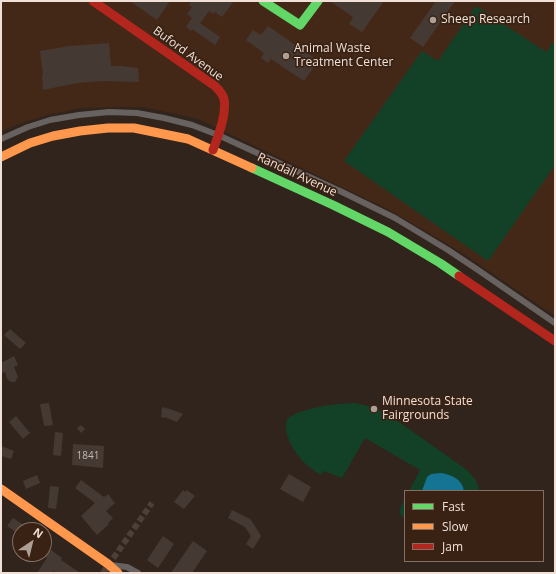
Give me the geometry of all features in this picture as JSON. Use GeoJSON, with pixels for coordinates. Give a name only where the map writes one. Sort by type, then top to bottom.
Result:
{"type":"FeatureCollection","features":[{"type":"Feature","properties":{"kind":"street","name":"Buford Avenue"},"geometry":{"type":"LineString","coordinates":[[93,1],[221,92],[225,105],[224,115],[213,150]]}},
{"type":"Feature","properties":{"kind":"street"},"geometry":{"type":"LineString","coordinates":[[263,1],[300,25],[318,1]]}},
{"type":"Feature","properties":{"kind":"street","name":"Randall Avenue"},"geometry":{"type":"LineString","coordinates":[[1,138],[50,120],[109,112],[137,113],[192,125],[218,135],[340,191],[407,225],[466,262],[555,323]]}},
{"type":"Feature","properties":{"kind":"street","name":"Randall Avenue"},"geometry":{"type":"LineString","coordinates":[[1,157],[30,143],[53,136],[108,128],[134,128],[188,139],[354,215],[407,243],[470,283],[555,341]]}},
{"type":"Feature","properties":{"kind":"street"},"geometry":{"type":"LineString","coordinates":[[1,489],[108,564],[118,573]]}},
{"type":"Feature","properties":{"kind":"street"},"geometry":{"type":"LineString","coordinates":[[108,564],[127,567],[138,573]]}},
{"type":"Feature","properties":{"kind":"shaded area"},"geometry":{"type":"Polygon","coordinates":[[[1,1],[555,1],[555,316],[461,252],[388,209],[198,119],[143,107],[82,108],[51,114],[18,124],[1,132],[1,1]]]}},
{"type":"Feature","properties":{"kind":"green space"},"geometry":{"type":"Polygon","coordinates":[[[476,6],[546,52],[555,40],[555,165],[488,261],[344,161],[422,51],[438,61],[476,6]]]}},
{"type":"Feature","properties":{"kind":"green space"},"geometry":{"type":"Polygon","coordinates":[[[355,403],[385,412],[467,470],[475,479],[480,490],[410,490],[420,470],[365,438],[342,478],[324,471],[321,475],[305,463],[296,453],[289,441],[286,425],[287,420],[294,414],[313,408],[355,403]]]}},
{"type":"Feature","properties":{"kind":"green space"},"geometry":{"type":"Polygon","coordinates":[[[404,500],[404,518],[400,514],[400,509],[404,500]]]}},
{"type":"Feature","properties":{"kind":"water"},"geometry":{"type":"Polygon","coordinates":[[[441,473],[456,478],[461,483],[464,490],[422,490],[427,477],[431,474],[441,473]]]}},
{"type":"Feature","properties":{"kind":"building"},"geometry":{"type":"Polygon","coordinates":[[[130,1],[170,1],[157,20],[130,1]]]}},
{"type":"Feature","properties":{"kind":"building"},"geometry":{"type":"Polygon","coordinates":[[[191,1],[234,1],[222,17],[215,12],[213,14],[209,11],[200,23],[220,37],[215,45],[192,29],[191,31],[186,27],[192,18],[187,14],[192,7],[189,5],[191,1]]]}},
{"type":"Feature","properties":{"kind":"building"},"geometry":{"type":"Polygon","coordinates":[[[330,1],[384,1],[362,32],[349,24],[353,17],[330,1]]]}},
{"type":"Feature","properties":{"kind":"building","name":"Sheep Research"},"geometry":{"type":"Polygon","coordinates":[[[436,1],[455,1],[423,47],[410,38],[436,1]]]}},
{"type":"Feature","properties":{"kind":"building","name":"Animal Waste Treatment Center"},"geometry":{"type":"Polygon","coordinates":[[[268,26],[318,61],[304,81],[271,59],[268,63],[261,58],[264,53],[246,40],[253,30],[261,35],[268,26]]]}},
{"type":"Feature","properties":{"kind":"building"},"geometry":{"type":"Polygon","coordinates":[[[109,43],[111,66],[138,68],[139,82],[103,81],[77,83],[43,90],[40,51],[69,46],[109,43]]]}},
{"type":"Feature","properties":{"kind":"building"},"geometry":{"type":"Polygon","coordinates":[[[10,329],[26,343],[20,349],[4,335],[10,329]]]}},
{"type":"Feature","properties":{"kind":"building"},"geometry":{"type":"Polygon","coordinates":[[[14,356],[18,365],[14,367],[18,377],[15,382],[11,382],[7,379],[5,372],[1,373],[1,363],[14,356]]]}},
{"type":"Feature","properties":{"kind":"building"},"geometry":{"type":"Polygon","coordinates":[[[49,403],[53,425],[44,426],[40,404],[49,403]]]}},
{"type":"Feature","properties":{"kind":"building"},"geometry":{"type":"Polygon","coordinates":[[[162,407],[183,414],[177,422],[161,417],[162,407]]]}},
{"type":"Feature","properties":{"kind":"building"},"geometry":{"type":"Polygon","coordinates":[[[16,416],[30,433],[23,439],[9,422],[16,416]]]}},
{"type":"Feature","properties":{"kind":"building"},"geometry":{"type":"Polygon","coordinates":[[[81,425],[85,429],[81,433],[77,428],[81,425]]]}},
{"type":"Feature","properties":{"kind":"building"},"geometry":{"type":"Polygon","coordinates":[[[55,432],[63,433],[61,456],[53,455],[55,432]]]}},
{"type":"Feature","properties":{"kind":"building"},"geometry":{"type":"Polygon","coordinates":[[[73,444],[104,446],[103,468],[72,465],[73,444]]]}},
{"type":"Feature","properties":{"kind":"building"},"geometry":{"type":"Polygon","coordinates":[[[1,446],[14,451],[11,459],[1,456],[1,446]]]}},
{"type":"Feature","properties":{"kind":"building"},"geometry":{"type":"Polygon","coordinates":[[[289,474],[311,487],[303,502],[280,489],[289,474]]]}},
{"type":"Feature","properties":{"kind":"building"},"geometry":{"type":"Polygon","coordinates":[[[37,475],[40,483],[26,489],[23,481],[37,475]]]}},
{"type":"Feature","properties":{"kind":"building"},"geometry":{"type":"Polygon","coordinates":[[[81,480],[104,497],[108,494],[115,503],[106,511],[113,518],[97,535],[81,516],[95,503],[75,488],[81,480]]]}},
{"type":"Feature","properties":{"kind":"building"},"geometry":{"type":"Polygon","coordinates":[[[50,486],[59,487],[56,509],[48,508],[50,486]]]}},
{"type":"Feature","properties":{"kind":"building"},"geometry":{"type":"Polygon","coordinates":[[[183,490],[185,492],[187,490],[195,496],[184,509],[174,502],[183,490]]]}},
{"type":"Feature","properties":{"kind":"building"},"geometry":{"type":"Polygon","coordinates":[[[232,510],[250,519],[261,536],[253,549],[246,544],[251,536],[245,527],[228,518],[232,510]]]}},
{"type":"Feature","properties":{"kind":"building"},"geometry":{"type":"Polygon","coordinates":[[[13,518],[19,522],[12,522],[12,529],[7,526],[13,518]]]}},
{"type":"Feature","properties":{"kind":"building"},"geometry":{"type":"Polygon","coordinates":[[[163,536],[174,544],[158,568],[147,560],[163,536]]]}},
{"type":"Feature","properties":{"kind":"building"},"geometry":{"type":"Polygon","coordinates":[[[193,541],[207,551],[192,573],[171,573],[193,541]]]}},
{"type":"Feature","properties":{"kind":"building"},"geometry":{"type":"Polygon","coordinates":[[[52,551],[62,558],[61,560],[80,573],[57,573],[53,571],[52,573],[37,573],[44,562],[52,562],[52,551]]]}},
{"type":"Feature","properties":{"kind":"tunnel"},"geometry":{"type":"LineString","coordinates":[[103,573],[152,503]]}},
{"type":"Feature","properties":{"kind":"traffic: fast"},"geometry":{"type":"LineString","coordinates":[[263,1],[300,25],[318,1]]}},
{"type":"Feature","properties":{"kind":"traffic: fast"},"geometry":{"type":"LineString","coordinates":[[252,168],[388,232],[459,276]]}},
{"type":"Feature","properties":{"kind":"traffic: slow"},"geometry":{"type":"LineString","coordinates":[[1,157],[30,143],[53,136],[108,128],[134,128],[188,139],[252,168]]}},
{"type":"Feature","properties":{"kind":"traffic: slow"},"geometry":{"type":"LineString","coordinates":[[1,489],[108,564],[118,573]]}},
{"type":"Feature","properties":{"kind":"traffic: jam"},"geometry":{"type":"LineString","coordinates":[[93,1],[215,86],[221,92],[225,105],[222,125],[213,150]]}},
{"type":"Feature","properties":{"kind":"traffic: jam"},"geometry":{"type":"LineString","coordinates":[[459,276],[555,341]]}},
{"type":"Feature","properties":{"kind":"place","name":"Sheep Research"},"geometry":{"type":"Point","coordinates":[433,20]}},
{"type":"Feature","properties":{"kind":"place","name":"Animal Waste Treatment Center"},"geometry":{"type":"Point","coordinates":[286,56]}},
{"type":"Feature","properties":{"kind":"place","name":"Minnesota State Fairgrounds"},"geometry":{"type":"Point","coordinates":[374,409]}}]}
